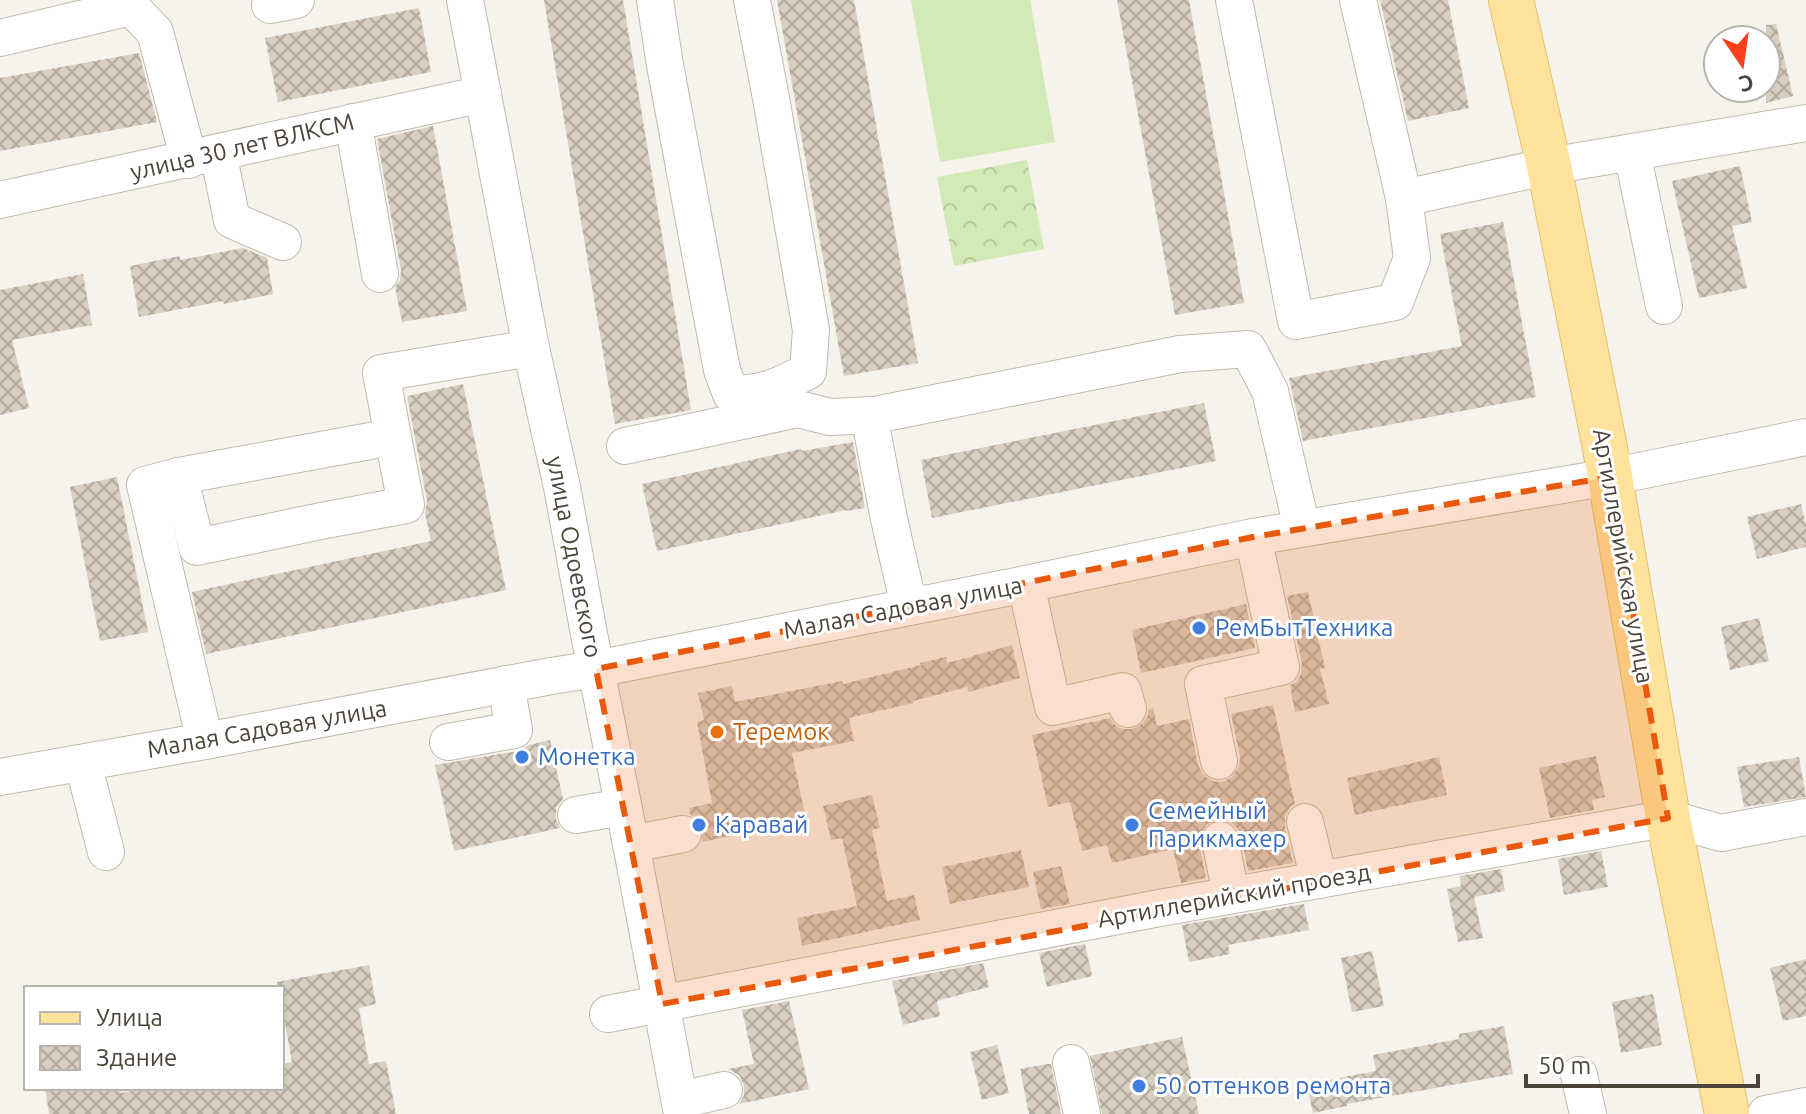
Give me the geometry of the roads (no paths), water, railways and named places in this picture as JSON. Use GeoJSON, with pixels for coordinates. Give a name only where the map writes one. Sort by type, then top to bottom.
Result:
{"type":"FeatureCollection","features":[{"type":"Feature","properties":{"kind":"main road","name":"Артиллерийская улица"},"geometry":{"type":"LineString","coordinates":[[1511,0],[1549,166],[1610,477],[1668,818],[1727,1114]]}},
{"type":"Feature","properties":{"kind":"street","name":"улица Одоевского"},"geometry":{"type":"LineString","coordinates":[[465,0],[680,1102]]}},
{"type":"Feature","properties":{"kind":"street"},"geometry":{"type":"LineString","coordinates":[[655,0],[722,370],[731,394],[755,394],[808,371],[811,330],[752,0]]}},
{"type":"Feature","properties":{"kind":"street"},"geometry":{"type":"LineString","coordinates":[[1234,0],[1296,321],[1395,302],[1412,258],[1404,198],[1358,0]]}},
{"type":"Feature","properties":{"kind":"street"},"geometry":{"type":"LineString","coordinates":[[0,38],[131,7],[155,32],[203,156],[232,220],[283,242]]}},
{"type":"Feature","properties":{"kind":"street","name":"улица 30 лет ВЛКСМ"},"geometry":{"type":"LineString","coordinates":[[0,200],[483,94]]}},
{"type":"Feature","properties":{"kind":"street"},"geometry":{"type":"LineString","coordinates":[[353,122],[380,274]]}},
{"type":"Feature","properties":{"kind":"street"},"geometry":{"type":"LineString","coordinates":[[1404,198],[1549,166],[1806,123]]}},
{"type":"Feature","properties":{"kind":"street"},"geometry":{"type":"LineString","coordinates":[[1632,152],[1664,306]]}},
{"type":"Feature","properties":{"kind":"street"},"geometry":{"type":"LineString","coordinates":[[179,476],[197,547],[406,505],[381,373],[531,348]]}},
{"type":"Feature","properties":{"kind":"street"},"geometry":{"type":"LineString","coordinates":[[625,446],[798,409],[830,417],[869,415],[1180,354],[1248,349],[1270,391],[1302,528]]}},
{"type":"Feature","properties":{"kind":"street"},"geometry":{"type":"LineString","coordinates":[[869,415],[909,606]]}},
{"type":"Feature","properties":{"kind":"street"},"geometry":{"type":"LineString","coordinates":[[205,741],[145,485],[392,437]]}},
{"type":"Feature","properties":{"kind":"street","name":"Малая Садовая улица"},"geometry":{"type":"LineString","coordinates":[[0,777],[596,669],[1253,537],[1610,477],[1806,437]]}},
{"type":"Feature","properties":{"kind":"street"},"geometry":{"type":"LineString","coordinates":[[1219,761],[1203,684],[1281,667],[1253,537]]}},
{"type":"Feature","properties":{"kind":"street"},"geometry":{"type":"LineString","coordinates":[[1026,584],[1055,716],[1108,707]]}},
{"type":"Feature","properties":{"kind":"street"},"geometry":{"type":"LineString","coordinates":[[448,742],[514,730],[506,684]]}},
{"type":"Feature","properties":{"kind":"street"},"geometry":{"type":"LineString","coordinates":[[83,763],[106,852]]}},
{"type":"Feature","properties":{"kind":"street"},"geometry":{"type":"LineString","coordinates":[[576,815],[623,807]]}},
{"type":"Feature","properties":{"kind":"street","name":"Артиллерийский проезд"},"geometry":{"type":"LineString","coordinates":[[608,1014],[662,1007],[1231,895],[1668,818],[1721,833],[1806,817]]}},
{"type":"Feature","properties":{"kind":"street"},"geometry":{"type":"LineString","coordinates":[[1305,822],[1319,880]]}},
{"type":"Feature","properties":{"kind":"street"},"geometry":{"type":"LineString","coordinates":[[631,844],[683,834]]}},
{"type":"Feature","properties":{"kind":"street"},"geometry":{"type":"LineString","coordinates":[[1220,840],[1231,895]]}},
{"type":"Feature","properties":{"kind":"street"},"geometry":{"type":"LineString","coordinates":[[1071,1063],[1082,1114]]}},
{"type":"Feature","properties":{"kind":"street"},"geometry":{"type":"LineString","coordinates":[[1579,1075],[1588,1114]]}},
{"type":"Feature","properties":{"kind":"street"},"geometry":{"type":"LineString","coordinates":[[680,1102],[724,1090]]}},
{"type":"Feature","properties":{"kind":"street"},"geometry":{"type":"LineString","coordinates":[[1766,1114],[1806,1106]]}},
{"type":"Feature","properties":{"kind":"place","name":"РемБытТехника"},"geometry":{"type":"Point","coordinates":[1199,628]}},
{"type":"Feature","properties":{"kind":"place","name":"Теремок"},"geometry":{"type":"Point","coordinates":[717,732]}},
{"type":"Feature","properties":{"kind":"place","name":"Монетка"},"geometry":{"type":"Point","coordinates":[522,757]}},
{"type":"Feature","properties":{"kind":"place","name":"Каравай"},"geometry":{"type":"Point","coordinates":[699,825]}},
{"type":"Feature","properties":{"kind":"place","name":"Семейный Парикмахер"},"geometry":{"type":"Point","coordinates":[1132,825]}},
{"type":"Feature","properties":{"kind":"place","name":"50 оттенков ремонта"},"geometry":{"type":"Point","coordinates":[1139,1086]}}]}
